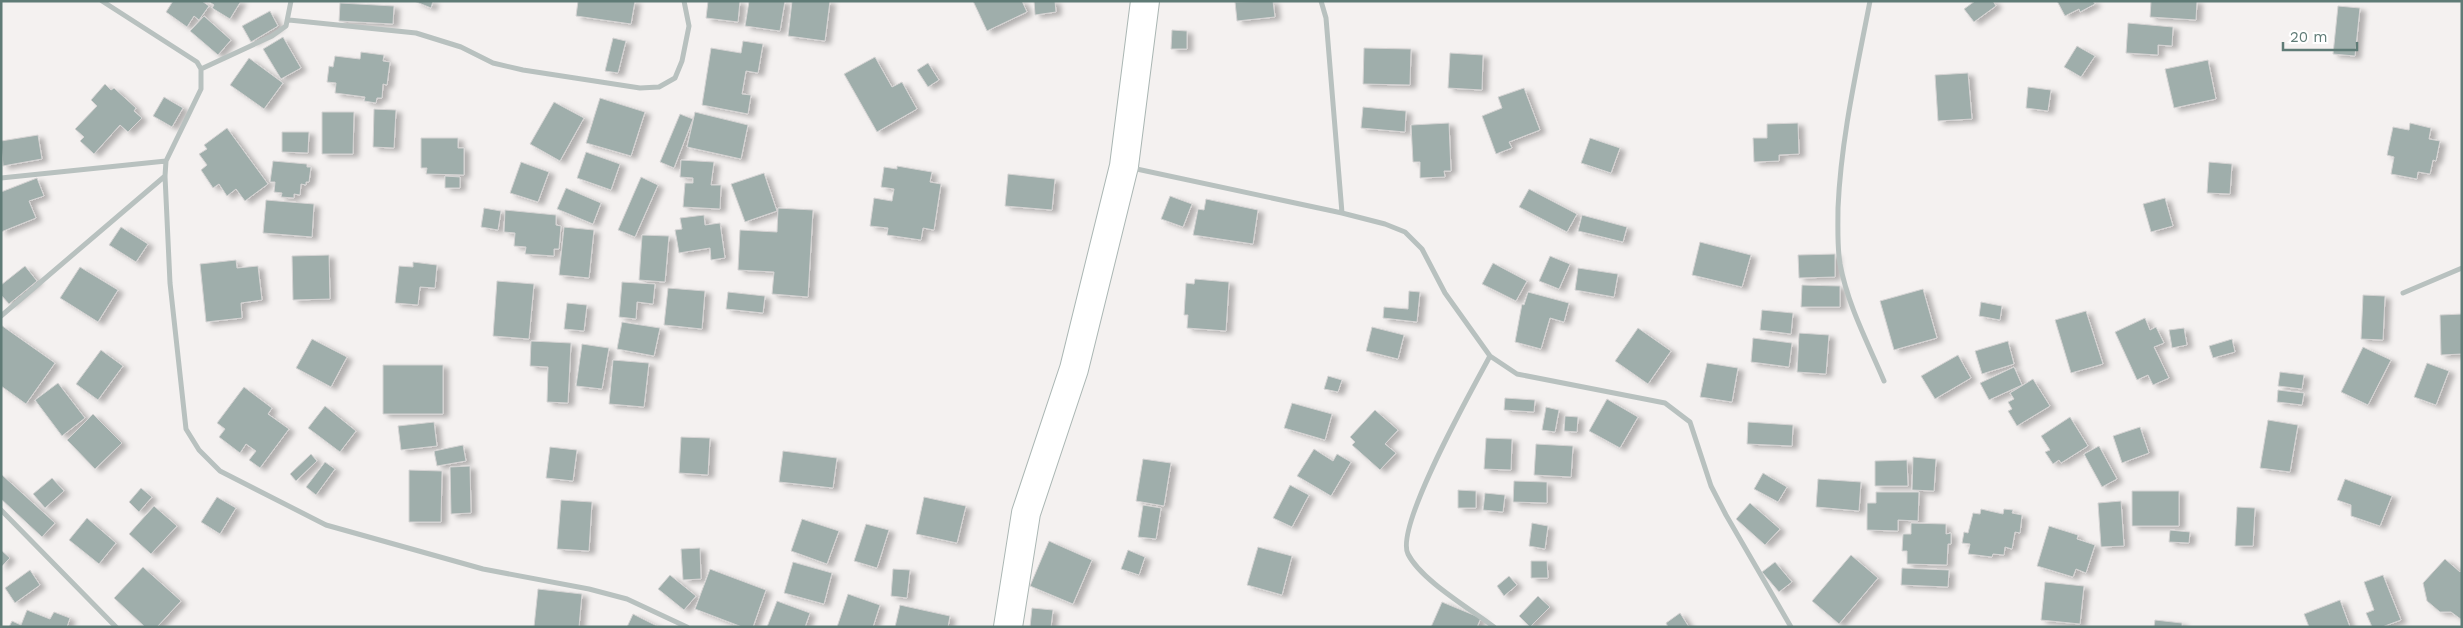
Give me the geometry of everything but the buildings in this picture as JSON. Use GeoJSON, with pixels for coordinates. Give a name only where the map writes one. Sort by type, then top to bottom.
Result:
{"type":"FeatureCollection","features":[{"type":"Feature","properties":{"kind":"street"},"geometry":{"type":"LineString","coordinates":[[102,1],[197,62],[201,69],[201,89],[166,161],[165,176],[170,283],[186,429],[199,450],[220,471],[326,524],[483,568],[626,598],[687,627]]}},
{"type":"Feature","properties":{"kind":"street"},"geometry":{"type":"LineString","coordinates":[[201,69],[272,36],[286,26],[289,20],[291,1]]}},
{"type":"Feature","properties":{"kind":"street"},"geometry":{"type":"LineString","coordinates":[[289,20],[416,33],[461,47],[493,63],[522,70],[640,88],[659,86],[675,78],[682,61],[688,26],[684,1]]}},
{"type":"Feature","properties":{"kind":"street"},"geometry":{"type":"LineString","coordinates":[[1008,627],[1026,513],[1074,369],[1124,166],[1145,1]]}},
{"type":"Feature","properties":{"kind":"street"},"geometry":{"type":"LineString","coordinates":[[1321,1],[1326,18],[1342,213]]}},
{"type":"Feature","properties":{"kind":"street"},"geometry":{"type":"LineString","coordinates":[[1870,1],[1847,126],[1840,183],[1838,228],[1840,262],[1849,299],[1884,381]]}},
{"type":"Feature","properties":{"kind":"street"},"geometry":{"type":"LineString","coordinates":[[1,178],[166,161]]}},
{"type":"Feature","properties":{"kind":"street"},"geometry":{"type":"LineString","coordinates":[[1124,166],[1342,213],[1385,224],[1405,232],[1422,249],[1445,293],[1490,356],[1517,374],[1665,403],[1690,422],[1711,486],[1791,627]]}},
{"type":"Feature","properties":{"kind":"street"},"geometry":{"type":"LineString","coordinates":[[1,316],[165,176]]}},
{"type":"Feature","properties":{"kind":"street"},"geometry":{"type":"LineString","coordinates":[[2403,293],[2462,268]]}},
{"type":"Feature","properties":{"kind":"street"},"geometry":{"type":"LineString","coordinates":[[1490,356],[1438,455],[1406,534],[1406,551],[1422,574],[1494,627]]}},
{"type":"Feature","properties":{"kind":"street"},"geometry":{"type":"LineString","coordinates":[[1,510],[116,627]]}}]}
